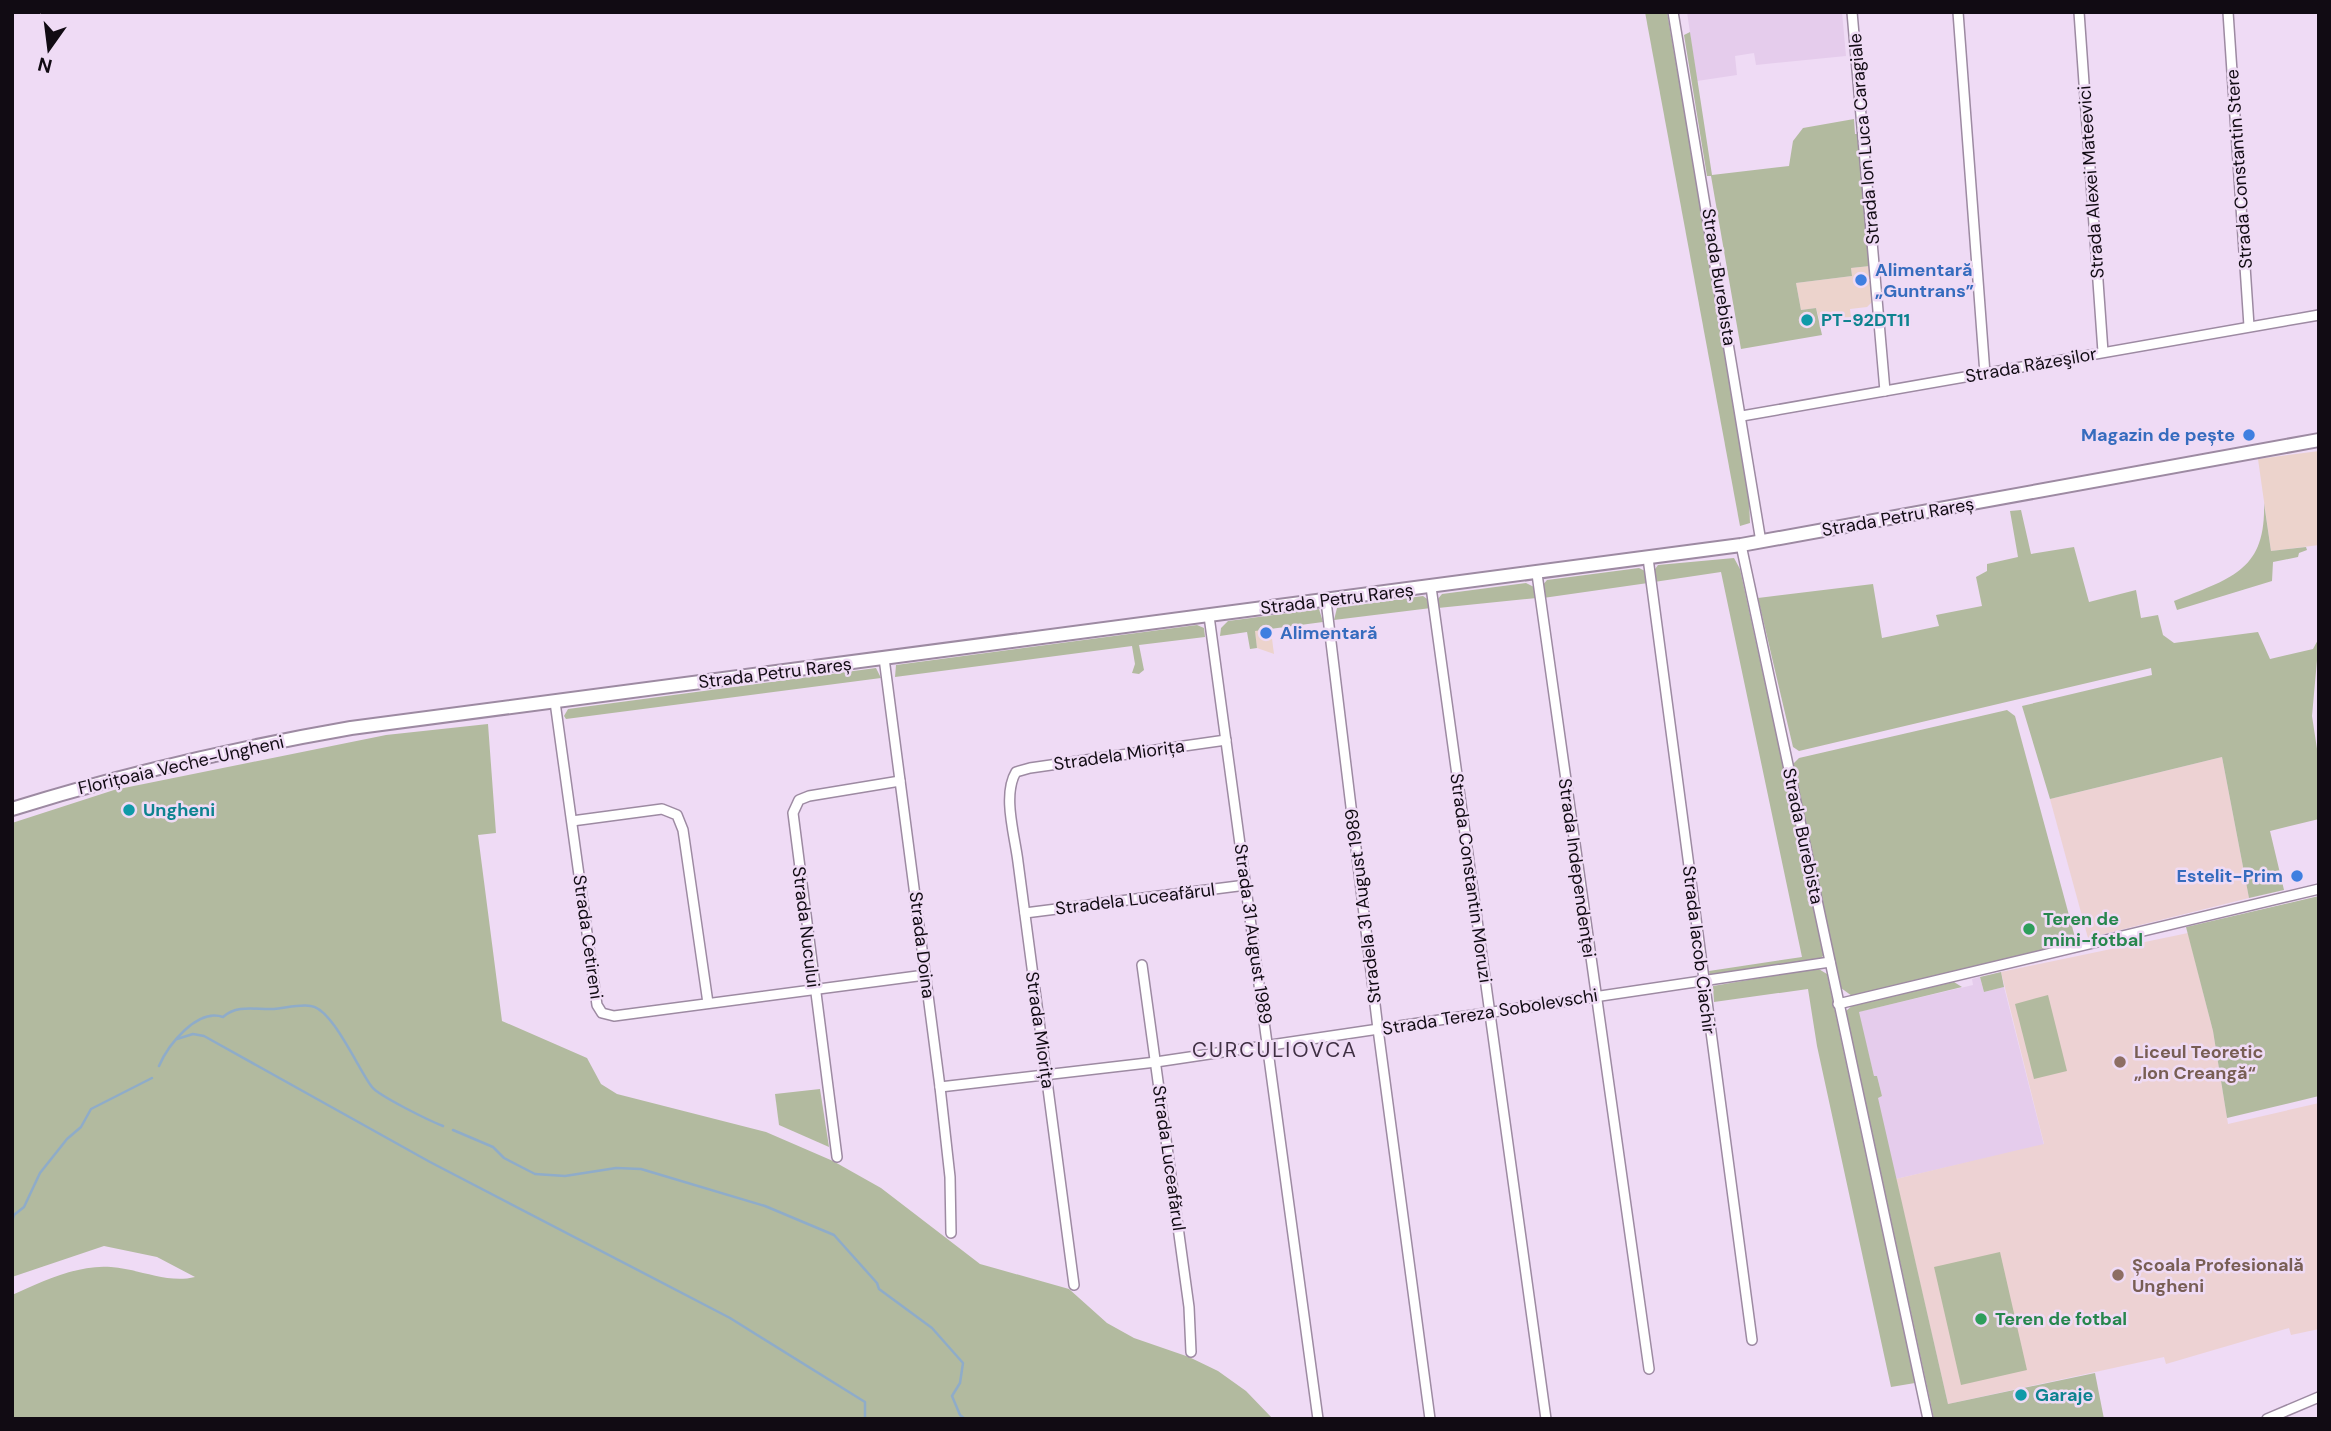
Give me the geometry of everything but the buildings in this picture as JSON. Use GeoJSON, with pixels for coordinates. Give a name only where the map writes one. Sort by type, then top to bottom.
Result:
{"type":"FeatureCollection","features":[{"type":"Feature","properties":{"kind":"main road","name":"Strada Petru Rareș"},"geometry":{"type":"LineString","coordinates":[[351,728],[1537,574],[1741,545],[2319,440]]}},
{"type":"Feature","properties":{"kind":"main road","name":"Florițoaia Veche-Ungheni"},"geometry":{"type":"LineString","coordinates":[[12,808],[110,778],[177,762],[351,728]]}},
{"type":"Feature","properties":{"kind":"street","name":"Strada Burebista"},"geometry":{"type":"LineString","coordinates":[[1673,12],[1761,542]]}},
{"type":"Feature","properties":{"kind":"street","name":"Strada Ion Luca Caragiale"},"geometry":{"type":"LineString","coordinates":[[1852,12],[1885,391]]}},
{"type":"Feature","properties":{"kind":"street"},"geometry":{"type":"LineString","coordinates":[[1958,12],[1985,374]]}},
{"type":"Feature","properties":{"kind":"street","name":"Strada Alexei Mateevici"},"geometry":{"type":"LineString","coordinates":[[2079,12],[2103,352]]}},
{"type":"Feature","properties":{"kind":"street","name":"Strada Constantin Stere"},"geometry":{"type":"LineString","coordinates":[[2228,12],[2249,326]]}},
{"type":"Feature","properties":{"kind":"street","name":"Strada Răzeşilor"},"geometry":{"type":"LineString","coordinates":[[1742,416],[2319,315]]}},
{"type":"Feature","properties":{"kind":"street","name":"Strada Burebista"},"geometry":{"type":"LineString","coordinates":[[1741,545],[1928,1419]]}},
{"type":"Feature","properties":{"kind":"street","name":"Strada Iacob Ciachir"},"geometry":{"type":"LineString","coordinates":[[1648,558],[1702,981],[1752,1340]]}},
{"type":"Feature","properties":{"kind":"street","name":"Strada Independenței"},"geometry":{"type":"LineString","coordinates":[[1537,574],[1649,1369]]}},
{"type":"Feature","properties":{"kind":"street","name":"Strada Constantin Moruzi"},"geometry":{"type":"LineString","coordinates":[[1431,587],[1546,1419]]}},
{"type":"Feature","properties":{"kind":"street","name":"Stradela 31 August 1989"},"geometry":{"type":"LineString","coordinates":[[1326,601],[1378,1029],[1430,1419]]}},
{"type":"Feature","properties":{"kind":"street","name":"Strada 31 August 1989"},"geometry":{"type":"LineString","coordinates":[[1209,616],[1318,1419]]}},
{"type":"Feature","properties":{"kind":"street","name":"Strada Doina"},"geometry":{"type":"LineString","coordinates":[[884,658],[940,1087],[950,1177],[951,1233]]}},
{"type":"Feature","properties":{"kind":"street","name":"Strada Cetireni"},"geometry":{"type":"LineString","coordinates":[[555,702],[600,1012],[614,1016],[925,975]]}},
{"type":"Feature","properties":{"kind":"street","name":"Stradela Miorița"},"geometry":{"type":"LineString","coordinates":[[1014,775],[1030,768],[1226,740]]}},
{"type":"Feature","properties":{"kind":"street","name":"Strada Miorița"},"geometry":{"type":"LineString","coordinates":[[1014,775],[1010,789],[1011,807],[1074,1285]]}},
{"type":"Feature","properties":{"kind":"street","name":"Strada Nucului"},"geometry":{"type":"LineString","coordinates":[[837,1157],[793,827],[794,810],[799,800],[809,796],[900,781]]}},
{"type":"Feature","properties":{"kind":"street"},"geometry":{"type":"LineString","coordinates":[[572,821],[662,809],[677,815],[683,830],[708,1003]]}},
{"type":"Feature","properties":{"kind":"street","name":"Stradela Luceafărul"},"geometry":{"type":"LineString","coordinates":[[1025,913],[1246,886]]}},
{"type":"Feature","properties":{"kind":"street"},"geometry":{"type":"LineString","coordinates":[[1838,1004],[2319,890]]}},
{"type":"Feature","properties":{"kind":"street","name":"Strada Tereza Sobolevschi"},"geometry":{"type":"LineString","coordinates":[[940,1087],[1156,1062],[1830,962]]}},
{"type":"Feature","properties":{"kind":"street","name":"Strada Luceafărul"},"geometry":{"type":"LineString","coordinates":[[1142,965],[1189,1307],[1191,1352]]}},
{"type":"Feature","properties":{"kind":"street"},"geometry":{"type":"LineString","coordinates":[[2267,1419],[2319,1398]]}},
{"type":"Feature","properties":{"kind":"shaded area"},"geometry":{"type":"Polygon","coordinates":[[[1687,12],[1842,12],[1846,56],[1756,65],[1754,53],[1735,56],[1737,75],[1697,81],[1687,12]]]}},
{"type":"Feature","properties":{"kind":"shaded area"},"geometry":{"type":"Polygon","coordinates":[[[1870,266],[1872,302],[1867,307],[1850,309],[1851,317],[1820,321],[1816,308],[1801,310],[1796,283],[1852,276],[1851,268],[1870,266]]]}},
{"type":"Feature","properties":{"kind":"shaded area"},"geometry":{"type":"Polygon","coordinates":[[[2319,451],[2319,545],[2271,551],[2258,459],[2319,451]]]}},
{"type":"Feature","properties":{"kind":"shaded area"},"geometry":{"type":"Polygon","coordinates":[[[1269,616],[1274,654],[1257,648],[1253,618],[1269,616]]]}},
{"type":"Feature","properties":{"kind":"shaded area"},"geometry":{"type":"Polygon","coordinates":[[[2222,757],[2249,898],[2088,938],[2050,799],[2222,757]]]}},
{"type":"Feature","properties":{"kind":"shaded area","name":"Școala Profesională Ungheni"},"geometry":{"type":"Polygon","coordinates":[[[2188,933],[2213,1031],[2228,1124],[2319,1103],[2319,1329],[2291,1335],[2289,1328],[2166,1364],[2164,1357],[1948,1404],[1896,1179],[2044,1144],[2001,972],[2188,933]]]}},
{"type":"Feature","properties":{"kind":"shaded area"},"geometry":{"type":"Polygon","coordinates":[[[1980,977],[1984,992],[2004,987],[2044,1145],[1896,1179],[1877,1097],[1882,1096],[1877,1076],[1874,1076],[1858,1012],[1973,985],[1972,979],[1980,977]]]}},
{"type":"Feature","properties":{"kind":"green space"},"geometry":{"type":"Polygon","coordinates":[[[1645,12],[1667,12],[1748,478],[1750,523],[1740,526],[1645,12]]]}},
{"type":"Feature","properties":{"kind":"green space"},"geometry":{"type":"Polygon","coordinates":[[[1690,32],[1712,175],[1789,166],[1793,141],[1803,128],[1854,119],[1855,134],[1860,134],[1870,266],[1851,268],[1852,276],[1796,283],[1801,310],[1816,308],[1822,335],[1741,349],[1711,176],[1707,176],[1684,35],[1690,32]]]}},
{"type":"Feature","properties":{"kind":"green space"},"geometry":{"type":"Polygon","coordinates":[[[2264,503],[2271,551],[2306,547],[2307,550],[2299,553],[2298,557],[2273,562],[2272,581],[2177,610],[2174,601],[2228,578],[2251,558],[2259,544],[2264,503]]]}},
{"type":"Feature","properties":{"kind":"green space"},"geometry":{"type":"Polygon","coordinates":[[[2021,510],[2031,554],[2074,547],[2089,602],[2136,590],[2141,618],[2158,615],[2163,635],[2174,643],[2258,632],[2270,659],[2313,649],[2319,638],[2312,716],[2319,762],[2319,819],[2270,831],[2284,890],[2249,898],[2222,757],[2050,799],[2022,706],[2152,675],[2151,668],[1799,751],[1793,747],[1758,598],[1873,584],[1882,638],[1939,626],[1936,615],[1982,606],[1976,577],[1987,571],[1987,564],[2018,557],[2010,511],[2021,510]]]}},
{"type":"Feature","properties":{"kind":"green space"},"geometry":{"type":"Polygon","coordinates":[[[1734,558],[1740,569],[1824,954],[1821,959],[1710,976],[1709,971],[1802,957],[1721,572],[1654,582],[1653,572],[1658,565],[1734,558]]]}},
{"type":"Feature","properties":{"kind":"green space"},"geometry":{"type":"Polygon","coordinates":[[[1639,568],[1647,572],[1648,583],[1543,598],[1541,587],[1547,580],[1639,568]]]}},
{"type":"Feature","properties":{"kind":"green space"},"geometry":{"type":"Polygon","coordinates":[[[1526,583],[1536,588],[1537,598],[1438,608],[1437,600],[1442,594],[1526,583]]]}},
{"type":"Feature","properties":{"kind":"green space"},"geometry":{"type":"Polygon","coordinates":[[[1423,596],[1430,601],[1431,608],[1334,620],[1337,608],[1423,596]]]}},
{"type":"Feature","properties":{"kind":"green space"},"geometry":{"type":"Polygon","coordinates":[[[1319,609],[1323,622],[1255,631],[1257,648],[1250,649],[1247,632],[1220,636],[1221,628],[1228,621],[1319,609]]]}},
{"type":"Feature","properties":{"kind":"green space"},"geometry":{"type":"Polygon","coordinates":[[[1197,625],[1204,628],[1205,637],[1139,645],[1144,670],[1139,674],[1132,673],[1135,664],[1132,646],[895,677],[896,665],[1197,625]]]}},
{"type":"Feature","properties":{"kind":"green space"},"geometry":{"type":"Polygon","coordinates":[[[876,668],[881,678],[566,719],[564,716],[568,709],[876,668]]]}},
{"type":"Feature","properties":{"kind":"green space"},"geometry":{"type":"Polygon","coordinates":[[[2007,710],[2015,716],[2076,941],[2071,946],[1852,996],[1841,988],[1793,764],[1799,758],[2007,710]]]}},
{"type":"Feature","properties":{"kind":"green space"},"geometry":{"type":"Polygon","coordinates":[[[488,724],[496,833],[478,835],[502,1021],[587,1058],[601,1084],[617,1094],[766,1132],[833,1161],[881,1188],[980,1264],[1069,1289],[1107,1323],[1134,1338],[1189,1357],[1218,1371],[1246,1391],[1273,1419],[12,1419],[12,1295],[60,1275],[86,1268],[122,1268],[174,1279],[195,1277],[157,1257],[104,1246],[12,1277],[12,823],[114,790],[386,735],[488,724]]]}},
{"type":"Feature","properties":{"kind":"green space"},"geometry":{"type":"Polygon","coordinates":[[[2319,896],[2319,1096],[2227,1118],[2213,1031],[2186,927],[2319,896]]]}},
{"type":"Feature","properties":{"kind":"green space"},"geometry":{"type":"Polygon","coordinates":[[[1817,968],[1827,974],[1915,1383],[1891,1387],[1817,1046],[1808,989],[1714,1002],[1713,986],[1817,968]]]}},
{"type":"Feature","properties":{"kind":"green space"},"geometry":{"type":"Polygon","coordinates":[[[2001,972],[2004,987],[1984,992],[1980,977],[2001,972]]]}},
{"type":"Feature","properties":{"kind":"green space"},"geometry":{"type":"Polygon","coordinates":[[[1954,982],[1962,987],[1859,1012],[1874,1076],[1877,1076],[1882,1096],[1878,1098],[1948,1404],[2095,1373],[2104,1419],[1934,1419],[1846,1011],[1854,1004],[1954,982]]]}},
{"type":"Feature","properties":{"kind":"green space"},"geometry":{"type":"Polygon","coordinates":[[[2048,995],[2067,1071],[2034,1079],[2015,1004],[2048,995]]]}},
{"type":"Feature","properties":{"kind":"green space"},"geometry":{"type":"Polygon","coordinates":[[[820,1089],[829,1147],[779,1125],[775,1094],[820,1089]]]}},
{"type":"Feature","properties":{"kind":"green space","name":"Teren de fotbal"},"geometry":{"type":"Polygon","coordinates":[[[2000,1252],[2027,1370],[1961,1385],[1934,1267],[2000,1252]]]}},
{"type":"Feature","properties":{"kind":"waterway"},"geometry":{"type":"LineString","coordinates":[[159,1066],[176,1039],[203,1018],[223,1017],[241,1009],[311,1006],[319,1010],[337,1029],[372,1087],[394,1102],[443,1126]]}},
{"type":"Feature","properties":{"kind":"waterway"},"geometry":{"type":"LineString","coordinates":[[177,1039],[193,1034],[204,1036],[430,1162],[730,1318],[865,1402],[865,1419]]}},
{"type":"Feature","properties":{"kind":"waterway"},"geometry":{"type":"LineString","coordinates":[[12,1222],[14,1215],[24,1207],[40,1173],[67,1139],[81,1127],[91,1109],[152,1078]]}},
{"type":"Feature","properties":{"kind":"waterway"},"geometry":{"type":"LineString","coordinates":[[453,1130],[493,1147],[504,1158],[535,1174],[565,1176],[616,1168],[641,1169],[765,1206],[834,1235],[877,1283],[879,1289],[932,1328],[963,1363],[960,1383],[952,1396],[960,1415],[965,1419]]}},
{"type":"Feature","properties":{"kind":"place","name":"Alimentară „Guntrans”"},"geometry":{"type":"Point","coordinates":[1861,280]}},
{"type":"Feature","properties":{"kind":"place","name":"PT-92DT11"},"geometry":{"type":"Point","coordinates":[1807,320]}},
{"type":"Feature","properties":{"kind":"place","name":"Magazin de pește"},"geometry":{"type":"Point","coordinates":[2249,435]}},
{"type":"Feature","properties":{"kind":"place","name":"Alimentară"},"geometry":{"type":"Point","coordinates":[1266,633]}},
{"type":"Feature","properties":{"kind":"place","name":"Ungheni"},"geometry":{"type":"Point","coordinates":[129,810]}},
{"type":"Feature","properties":{"kind":"place","name":"Estelit-Prim"},"geometry":{"type":"Point","coordinates":[2297,876]}},
{"type":"Feature","properties":{"kind":"place","name":"Teren de mini-fotbal"},"geometry":{"type":"Point","coordinates":[2029,929]}},
{"type":"Feature","properties":{"kind":"place","name":"Liceul Teoretic „Ion Creangă“"},"geometry":{"type":"Point","coordinates":[2120,1062]}},
{"type":"Feature","properties":{"kind":"place","name":"Școala Profesională Ungheni"},"geometry":{"type":"Point","coordinates":[2118,1275]}},
{"type":"Feature","properties":{"kind":"place","name":"Teren de fotbal"},"geometry":{"type":"Point","coordinates":[1981,1319]}},
{"type":"Feature","properties":{"kind":"place","name":"Garaje"},"geometry":{"type":"Point","coordinates":[2021,1395]}},
{"type":"Feature","properties":{"kind":"district","name":"CURCULIOVCA"},"geometry":{"type":"Point","coordinates":[1275,1050]}}]}
